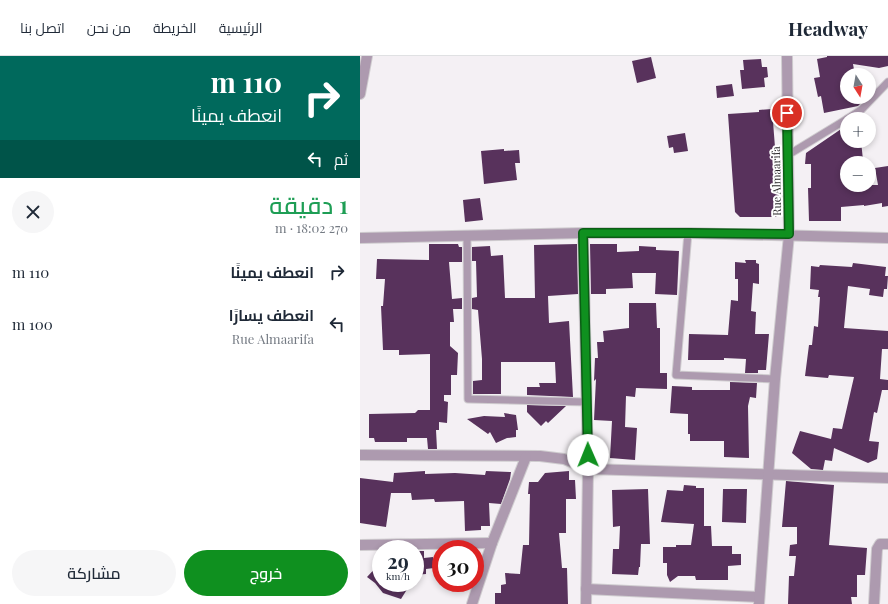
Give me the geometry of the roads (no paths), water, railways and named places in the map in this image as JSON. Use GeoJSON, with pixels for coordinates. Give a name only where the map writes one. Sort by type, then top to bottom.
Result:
{"type":"FeatureCollection","features":[{"type":"Feature","properties":{"kind":"street"},"geometry":{"type":"LineString","coordinates":[[360,94],[367,56]]}},
{"type":"Feature","properties":{"kind":"street","name":"Rue Almaarifa"},"geometry":{"type":"LineString","coordinates":[[759,600],[775,379],[789,234],[787,56]]}},
{"type":"Feature","properties":{"kind":"street"},"geometry":{"type":"LineString","coordinates":[[360,238],[583,233],[688,233],[789,234],[888,238]]}},
{"type":"Feature","properties":{"kind":"street"},"geometry":{"type":"LineString","coordinates":[[583,233],[588,469],[586,604]]}},
{"type":"Feature","properties":{"kind":"street"},"geometry":{"type":"LineString","coordinates":[[360,454],[540,456],[564,459],[588,469],[888,478]]}},
{"type":"Feature","properties":{"kind":"street"},"geometry":{"type":"LineString","coordinates":[[472,604],[492,543],[526,457]]}},
{"type":"Feature","properties":{"kind":"street"},"geometry":{"type":"LineString","coordinates":[[360,545],[492,543]]}},
{"type":"Feature","properties":{"kind":"street"},"geometry":{"type":"LineString","coordinates":[[874,604],[877,549],[880,544],[888,544]]}},
{"type":"Feature","properties":{"kind":"street"},"geometry":{"type":"LineString","coordinates":[[586,589],[759,600]]}},
{"type":"Feature","properties":{"kind":"lane"},"geometry":{"type":"LineString","coordinates":[[859,112],[888,82]]}},
{"type":"Feature","properties":{"kind":"lane"},"geometry":{"type":"LineString","coordinates":[[788,155],[840,123]]}},
{"type":"Feature","properties":{"kind":"lane"},"geometry":{"type":"LineString","coordinates":[[688,233],[676,374],[775,379]]}},
{"type":"Feature","properties":{"kind":"lane"},"geometry":{"type":"LineString","coordinates":[[467,235],[468,399],[587,402]]}}]}
